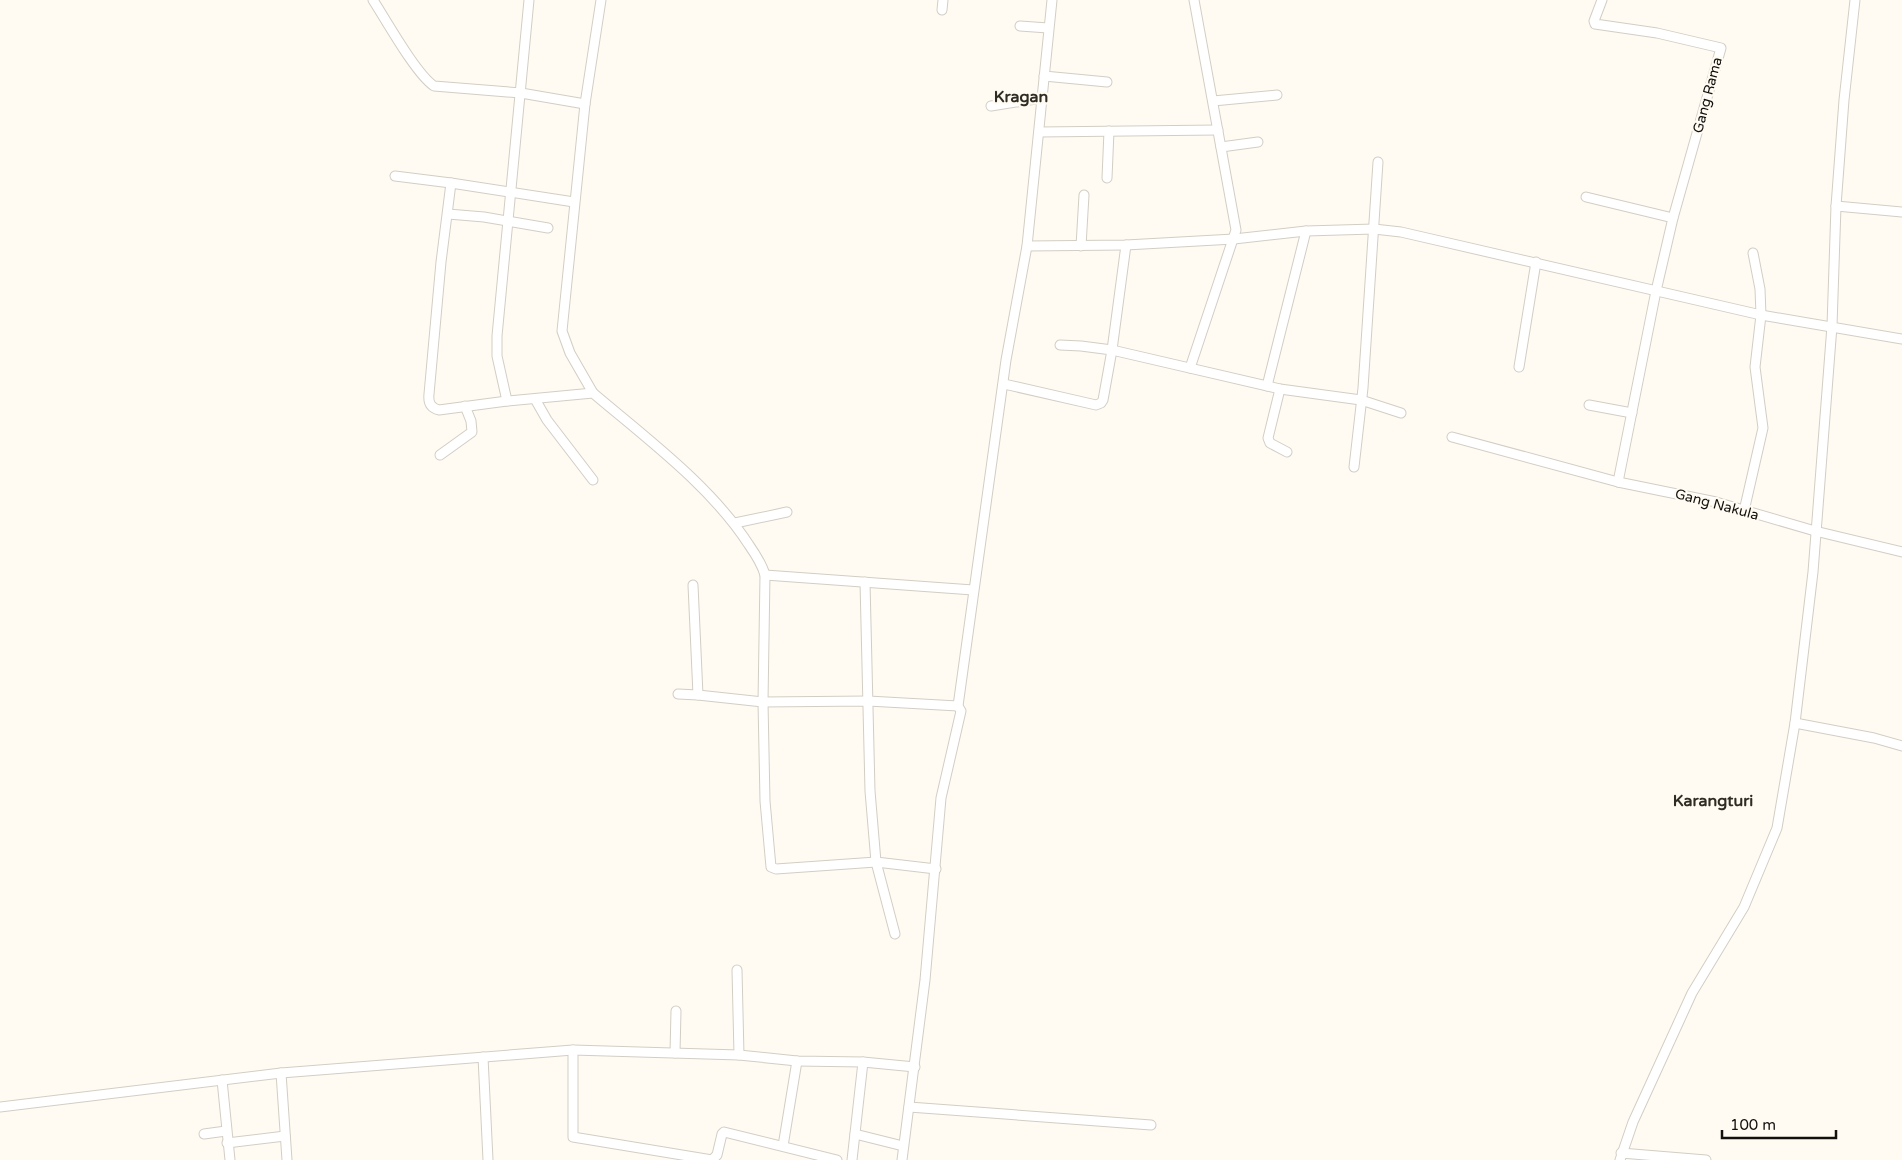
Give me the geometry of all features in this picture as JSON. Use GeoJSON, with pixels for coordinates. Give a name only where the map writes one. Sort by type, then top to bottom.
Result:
{"type":"FeatureCollection","features":[{"type":"Feature","properties":{"kind":"street"},"geometry":{"type":"LineString","coordinates":[[373,0],[406,52],[429,83],[439,86],[521,94],[584,104]]}},
{"type":"Feature","properties":{"kind":"street"},"geometry":{"type":"LineString","coordinates":[[507,401],[497,350],[529,0]]}},
{"type":"Feature","properties":{"kind":"street"},"geometry":{"type":"LineString","coordinates":[[601,0],[584,104],[574,202],[562,331],[567,347],[592,393],[703,489],[735,523],[762,564],[765,575],[763,702],[765,801],[771,867],[776,869],[876,862],[936,869]]}},
{"type":"Feature","properties":{"kind":"street"},"geometry":{"type":"LineString","coordinates":[[942,10],[943,0]]}},
{"type":"Feature","properties":{"kind":"street"},"geometry":{"type":"LineString","coordinates":[[902,1160],[915,1067],[936,869],[941,798],[961,712],[958,706],[973,590],[1006,360],[1027,246],[1052,0]]}},
{"type":"Feature","properties":{"kind":"street"},"geometry":{"type":"LineString","coordinates":[[1190,368],[1236,230],[1194,0]]}},
{"type":"Feature","properties":{"kind":"street","name":"Gang Rama"},"geometry":{"type":"LineString","coordinates":[[1602,0],[1594,21],[1595,24],[1657,33],[1720,48],[1673,218],[1656,291],[1618,482]]}},
{"type":"Feature","properties":{"kind":"street"},"geometry":{"type":"LineString","coordinates":[[1706,1160],[1621,1157],[1633,1122],[1692,993],[1744,907],[1777,828],[1795,723],[1813,572],[1832,326],[1836,206],[1844,100],[1855,0]]}},
{"type":"Feature","properties":{"kind":"street"},"geometry":{"type":"LineString","coordinates":[[1020,26],[1048,28]]}},
{"type":"Feature","properties":{"kind":"street"},"geometry":{"type":"LineString","coordinates":[[1044,76],[1107,82]]}},
{"type":"Feature","properties":{"kind":"street"},"geometry":{"type":"LineString","coordinates":[[1213,101],[1277,95]]}},
{"type":"Feature","properties":{"kind":"street"},"geometry":{"type":"LineString","coordinates":[[991,106],[1042,98]]}},
{"type":"Feature","properties":{"kind":"street"},"geometry":{"type":"LineString","coordinates":[[1039,132],[1218,130]]}},
{"type":"Feature","properties":{"kind":"street"},"geometry":{"type":"LineString","coordinates":[[1106,178],[1109,131]]}},
{"type":"Feature","properties":{"kind":"street"},"geometry":{"type":"LineString","coordinates":[[1221,147],[1258,142]]}},
{"type":"Feature","properties":{"kind":"street"},"geometry":{"type":"LineString","coordinates":[[1354,467],[1361,400],[1378,162]]}},
{"type":"Feature","properties":{"kind":"street"},"geometry":{"type":"LineString","coordinates":[[395,176],[574,202]]}},
{"type":"Feature","properties":{"kind":"street"},"geometry":{"type":"LineString","coordinates":[[451,183],[441,262],[429,400],[434,408],[440,410],[592,393]]}},
{"type":"Feature","properties":{"kind":"street"},"geometry":{"type":"LineString","coordinates":[[1081,246],[1084,195]]}},
{"type":"Feature","properties":{"kind":"street"},"geometry":{"type":"LineString","coordinates":[[1586,196],[1673,218]]}},
{"type":"Feature","properties":{"kind":"street"},"geometry":{"type":"LineString","coordinates":[[1836,206],[1902,212]]}},
{"type":"Feature","properties":{"kind":"street"},"geometry":{"type":"LineString","coordinates":[[448,214],[508,220],[548,228]]}},
{"type":"Feature","properties":{"kind":"street"},"geometry":{"type":"LineString","coordinates":[[1027,246],[1126,245],[1234,239],[1306,231],[1374,229],[1425,236],[1486,252],[1761,315],[1902,339]]}},
{"type":"Feature","properties":{"kind":"street"},"geometry":{"type":"LineString","coordinates":[[1267,386],[1306,231]]}},
{"type":"Feature","properties":{"kind":"street"},"geometry":{"type":"LineString","coordinates":[[1004,384],[1099,404],[1103,400],[1112,350],[1126,245]]}},
{"type":"Feature","properties":{"kind":"street"},"geometry":{"type":"LineString","coordinates":[[1744,511],[1763,428],[1755,366],[1761,315],[1760,289],[1753,253]]}},
{"type":"Feature","properties":{"kind":"street"},"geometry":{"type":"LineString","coordinates":[[1519,367],[1536,262]]}},
{"type":"Feature","properties":{"kind":"street"},"geometry":{"type":"LineString","coordinates":[[1060,345],[1112,350],[1280,389],[1361,400],[1401,413]]}},
{"type":"Feature","properties":{"kind":"street"},"geometry":{"type":"LineString","coordinates":[[1280,389],[1268,438],[1270,444],[1287,452]]}},
{"type":"Feature","properties":{"kind":"street"},"geometry":{"type":"LineString","coordinates":[[535,399],[547,420],[593,480]]}},
{"type":"Feature","properties":{"kind":"street"},"geometry":{"type":"LineString","coordinates":[[1589,405],[1632,413]]}},
{"type":"Feature","properties":{"kind":"street"},"geometry":{"type":"LineString","coordinates":[[440,455],[472,432],[472,424],[465,406]]}},
{"type":"Feature","properties":{"kind":"street","name":"Gang Nakula"},"geometry":{"type":"LineString","coordinates":[[1452,437],[1618,482],[1716,502],[1815,531],[1902,552]]}},
{"type":"Feature","properties":{"kind":"street"},"geometry":{"type":"LineString","coordinates":[[735,523],[787,512]]}},
{"type":"Feature","properties":{"kind":"street"},"geometry":{"type":"LineString","coordinates":[[765,575],[973,590]]}},
{"type":"Feature","properties":{"kind":"street"},"geometry":{"type":"LineString","coordinates":[[866,582],[870,791],[876,862],[895,934]]}},
{"type":"Feature","properties":{"kind":"street"},"geometry":{"type":"LineString","coordinates":[[693,585],[698,694]]}},
{"type":"Feature","properties":{"kind":"street"},"geometry":{"type":"LineString","coordinates":[[678,694],[698,694],[763,702],[868,702],[958,706]]}},
{"type":"Feature","properties":{"kind":"street"},"geometry":{"type":"LineString","coordinates":[[1795,723],[1874,738],[1902,746]]}},
{"type":"Feature","properties":{"kind":"street"},"geometry":{"type":"LineString","coordinates":[[737,970],[739,1055]]}},
{"type":"Feature","properties":{"kind":"street"},"geometry":{"type":"LineString","coordinates":[[675,1053],[676,1011]]}},
{"type":"Feature","properties":{"kind":"street"},"geometry":{"type":"LineString","coordinates":[[0,1107],[281,1073],[573,1050],[739,1055],[796,1061],[864,1062],[915,1067]]}},
{"type":"Feature","properties":{"kind":"street"},"geometry":{"type":"LineString","coordinates":[[573,1050],[572,1136],[712,1160],[716,1157],[724,1132],[837,1160]]}},
{"type":"Feature","properties":{"kind":"street"},"geometry":{"type":"LineString","coordinates":[[483,1057],[488,1160]]}},
{"type":"Feature","properties":{"kind":"street"},"geometry":{"type":"LineString","coordinates":[[783,1146],[796,1061]]}},
{"type":"Feature","properties":{"kind":"street"},"geometry":{"type":"LineString","coordinates":[[852,1160],[864,1062]]}},
{"type":"Feature","properties":{"kind":"street"},"geometry":{"type":"LineString","coordinates":[[281,1073],[287,1160]]}},
{"type":"Feature","properties":{"kind":"street"},"geometry":{"type":"LineString","coordinates":[[222,1080],[230,1160]]}},
{"type":"Feature","properties":{"kind":"street"},"geometry":{"type":"LineString","coordinates":[[909,1107],[1151,1125]]}},
{"type":"Feature","properties":{"kind":"street"},"geometry":{"type":"LineString","coordinates":[[204,1134],[226,1131]]}},
{"type":"Feature","properties":{"kind":"street"},"geometry":{"type":"LineString","coordinates":[[855,1134],[903,1146]]}},
{"type":"Feature","properties":{"kind":"street"},"geometry":{"type":"LineString","coordinates":[[227,1143],[285,1136]]}},
{"type":"Feature","properties":{"kind":"district","name":"Kragan"},"geometry":{"type":"Point","coordinates":[1021,96]}},
{"type":"Feature","properties":{"kind":"district","name":"Karangturi"},"geometry":{"type":"Point","coordinates":[1713,800]}}]}
